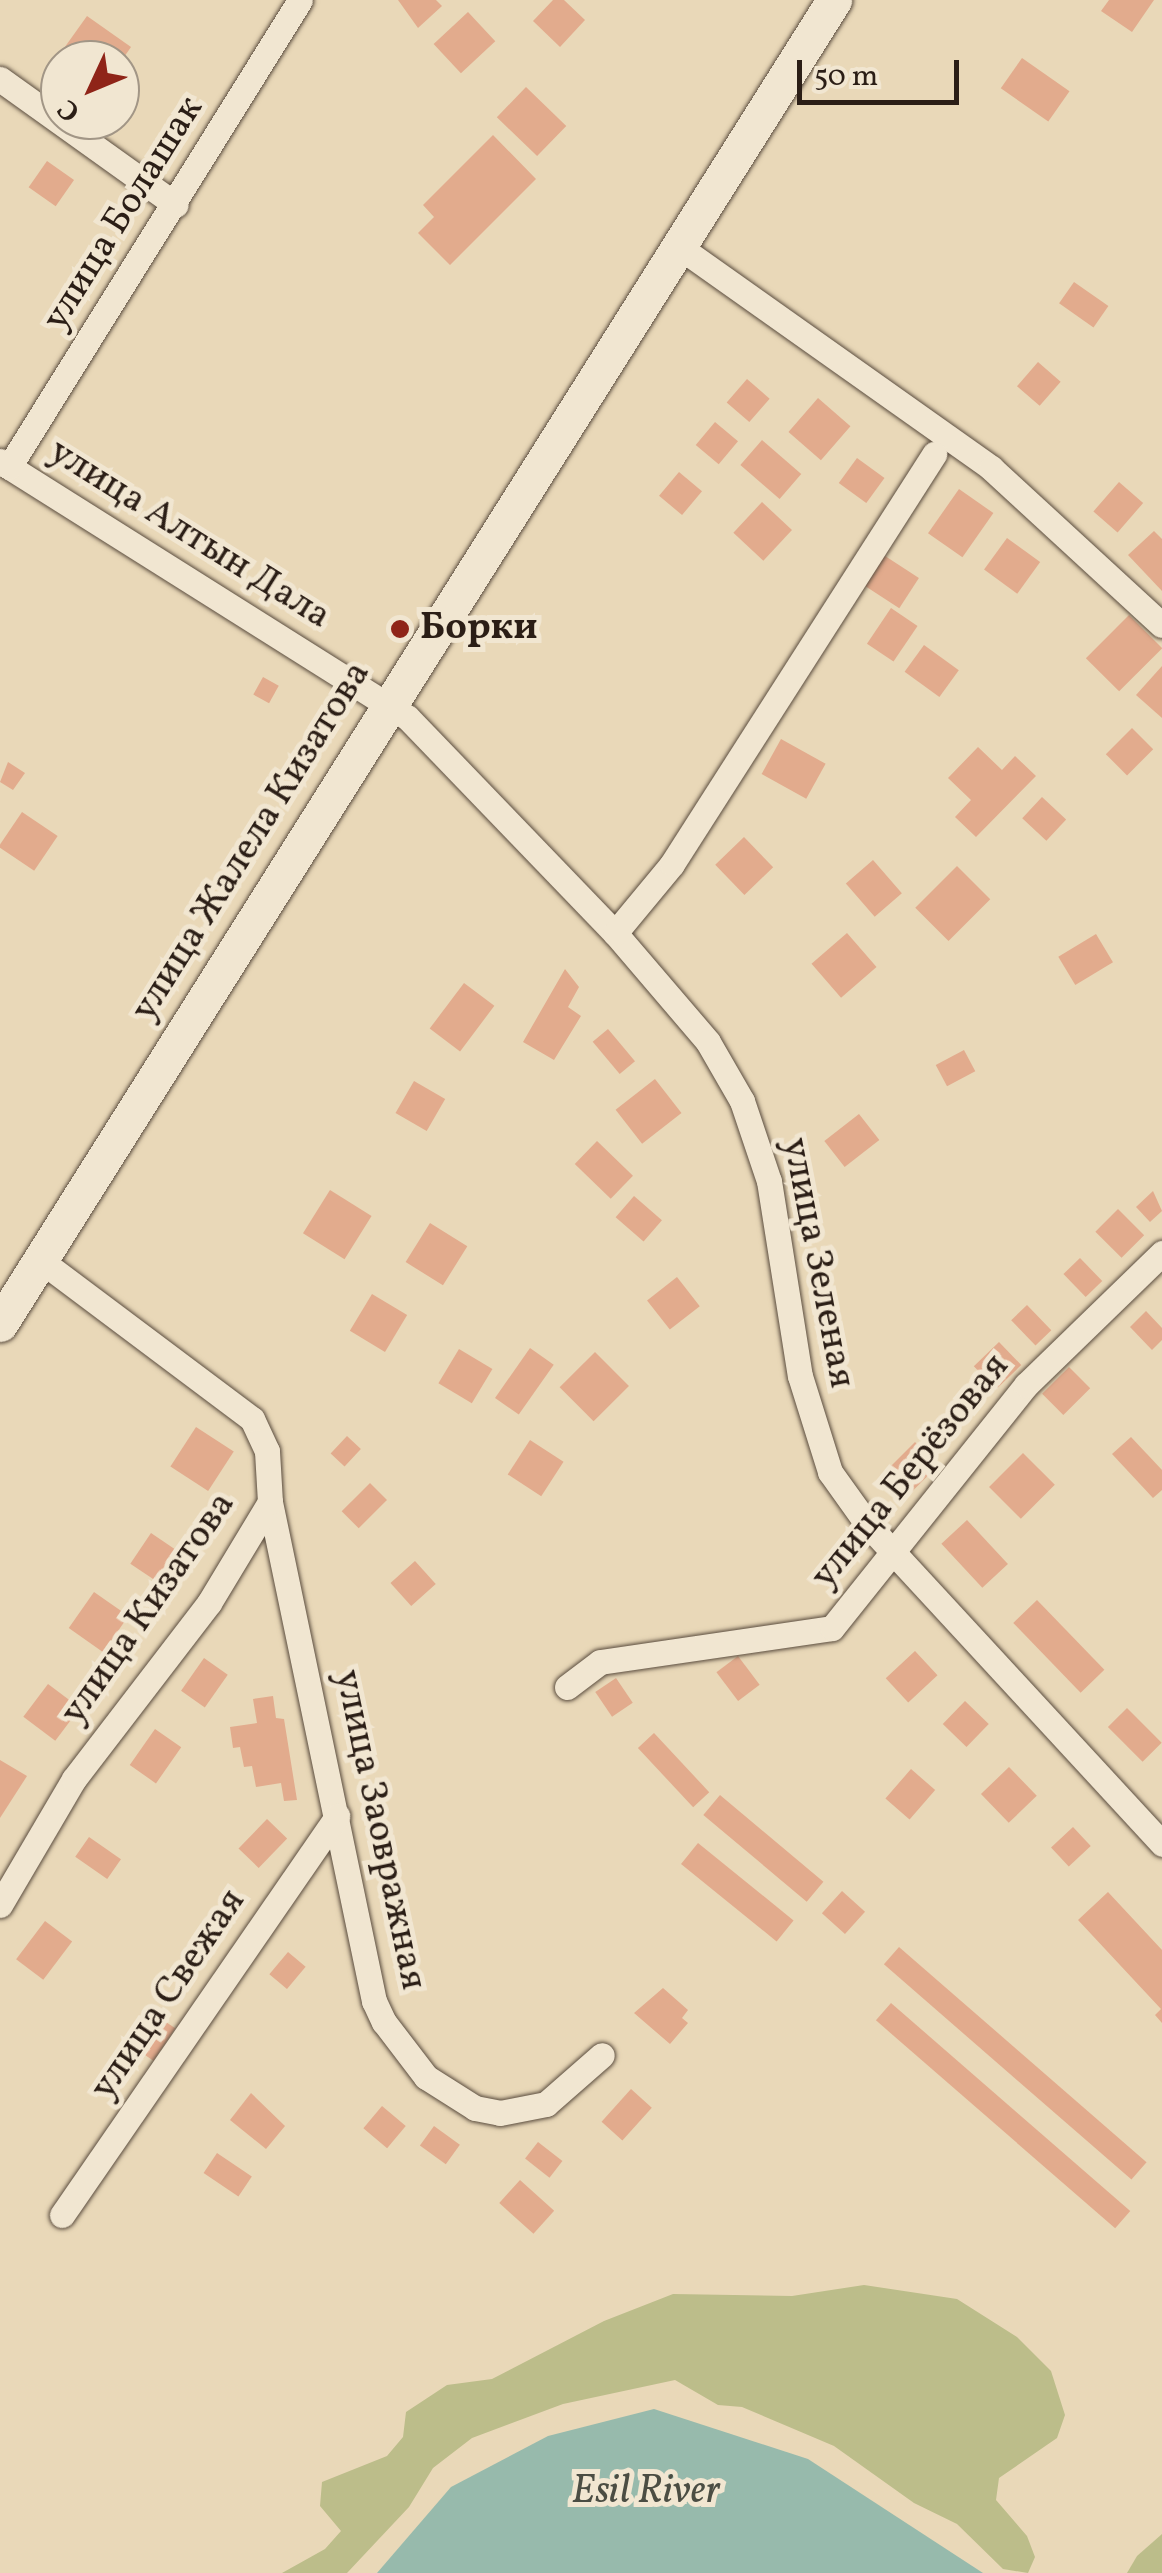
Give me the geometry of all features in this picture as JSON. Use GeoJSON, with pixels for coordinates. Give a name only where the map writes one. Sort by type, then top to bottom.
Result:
{"type":"FeatureCollection","features":[{"type":"Feature","properties":{"kind":"main road","name":"улица Жалела Кизатова"},"geometry":{"type":"LineString","coordinates":[[0,1324],[834,0]]}},
{"type":"Feature","properties":{"kind":"street","name":"улица Болашак"},"geometry":{"type":"LineString","coordinates":[[5,464],[176,205],[300,0]]}},
{"type":"Feature","properties":{"kind":"street"},"geometry":{"type":"LineString","coordinates":[[0,78],[176,205]]}},
{"type":"Feature","properties":{"kind":"street"},"geometry":{"type":"LineString","coordinates":[[678,246],[991,468],[1162,626]]}},
{"type":"Feature","properties":{"kind":"street"},"geometry":{"type":"LineString","coordinates":[[616,933],[672,864],[934,454]]}},
{"type":"Feature","properties":{"kind":"street","name":"улица Алтын Дала"},"geometry":{"type":"LineString","coordinates":[[5,464],[389,704]]}},
{"type":"Feature","properties":{"kind":"street","name":"улица Зеленая"},"geometry":{"type":"LineString","coordinates":[[389,704],[616,933],[708,1042],[742,1101],[770,1181],[812,1428],[849,1502],[1162,1844]]}},
{"type":"Feature","properties":{"kind":"street","name":"улица Берёзовая"},"geometry":{"type":"LineString","coordinates":[[566,1688],[600,1662],[728,1638],[832,1628],[1026,1386],[1162,1252]]}},
{"type":"Feature","properties":{"kind":"street","name":"улица Кизатова"},"geometry":{"type":"LineString","coordinates":[[0,1905],[74,1780],[208,1603],[270,1502],[267,1450],[252,1420],[40,1260]]}},
{"type":"Feature","properties":{"kind":"street","name":"улица Заовражная"},"geometry":{"type":"LineString","coordinates":[[270,1502],[374,2001],[402,2051],[426,2077],[474,2108],[522,2111],[564,2092],[602,2055]]}},
{"type":"Feature","properties":{"kind":"street","name":"улица Свежая"},"geometry":{"type":"LineString","coordinates":[[62,2215],[337,1816]]}},
{"type":"Feature","properties":{"kind":"green space"},"geometry":{"type":"Polygon","coordinates":[[[864,2285],[957,2299],[1017,2337],[1051,2371],[1065,2415],[1057,2438],[999,2478],[996,2500],[1027,2536],[1035,2557],[1028,2573],[1003,2569],[957,2524],[914,2503],[834,2446],[742,2407],[718,2405],[675,2380],[563,2404],[472,2438],[433,2468],[409,2507],[347,2573],[282,2573],[325,2549],[341,2531],[320,2506],[322,2482],[387,2456],[403,2437],[406,2412],[447,2385],[492,2379],[604,2321],[673,2294],[792,2296],[864,2285]]]}},
{"type":"Feature","properties":{"kind":"green space"},"geometry":{"type":"Polygon","coordinates":[[[1162,2534],[1162,2573],[1127,2573],[1137,2556],[1162,2534]]]}},
{"type":"Feature","properties":{"kind":"water","name":"Esil River"},"geometry":{"type":"Polygon","coordinates":[[[654,2409],[808,2459],[983,2573],[377,2573],[451,2487],[548,2436],[654,2409]]]}},
{"type":"Feature","properties":{"kind":"building"},"geometry":{"type":"Polygon","coordinates":[[[398,0],[436,0],[442,6],[418,28],[398,0]]]}},
{"type":"Feature","properties":{"kind":"building"},"geometry":{"type":"Polygon","coordinates":[[[553,0],[564,0],[585,20],[560,47],[533,21],[553,0]]]}},
{"type":"Feature","properties":{"kind":"building"},"geometry":{"type":"Polygon","coordinates":[[[1109,0],[1154,0],[1132,32],[1101,11],[1109,0]]]}},
{"type":"Feature","properties":{"kind":"building"},"geometry":{"type":"Polygon","coordinates":[[[468,12],[495,41],[461,73],[434,44],[468,12]]]}},
{"type":"Feature","properties":{"kind":"building"},"geometry":{"type":"Polygon","coordinates":[[[87,16],[121,40],[70,40],[87,16]]]}},
{"type":"Feature","properties":{"kind":"building"},"geometry":{"type":"Polygon","coordinates":[[[1022,58],[1070,91],[1048,122],[1001,88],[1022,58]]]}},
{"type":"Feature","properties":{"kind":"building"},"geometry":{"type":"Polygon","coordinates":[[[526,87],[566,126],[537,156],[497,117],[526,87]]]}},
{"type":"Feature","properties":{"kind":"building"},"geometry":{"type":"Polygon","coordinates":[[[493,135],[536,179],[450,265],[418,233],[434,217],[423,205],[493,135]]]}},
{"type":"Feature","properties":{"kind":"building"},"geometry":{"type":"Polygon","coordinates":[[[47,161],[74,180],[56,206],[29,187],[47,161]]]}},
{"type":"Feature","properties":{"kind":"building"},"geometry":{"type":"Polygon","coordinates":[[[1074,282],[1108,306],[1093,327],[1059,303],[1074,282]]]}},
{"type":"Feature","properties":{"kind":"building"},"geometry":{"type":"Polygon","coordinates":[[[1038,362],[1061,382],[1040,406],[1017,386],[1038,362]]]}},
{"type":"Feature","properties":{"kind":"building"},"geometry":{"type":"Polygon","coordinates":[[[747,379],[770,399],[749,422],[727,402],[747,379]]]}},
{"type":"Feature","properties":{"kind":"building"},"geometry":{"type":"Polygon","coordinates":[[[818,398],[850,426],[821,460],[788,432],[818,398]]]}},
{"type":"Feature","properties":{"kind":"building"},"geometry":{"type":"Polygon","coordinates":[[[715,422],[738,441],[719,464],[696,445],[715,422]]]}},
{"type":"Feature","properties":{"kind":"building"},"geometry":{"type":"Polygon","coordinates":[[[762,440],[801,474],[780,499],[740,465],[762,440]]]}},
{"type":"Feature","properties":{"kind":"building"},"geometry":{"type":"Polygon","coordinates":[[[857,458],[885,478],[866,503],[839,483],[857,458]]]}},
{"type":"Feature","properties":{"kind":"building"},"geometry":{"type":"Polygon","coordinates":[[[679,472],[702,491],[682,515],[659,496],[679,472]]]}},
{"type":"Feature","properties":{"kind":"building"},"geometry":{"type":"Polygon","coordinates":[[[1119,482],[1143,503],[1118,532],[1093,511],[1119,482]]]}},
{"type":"Feature","properties":{"kind":"building"},"geometry":{"type":"Polygon","coordinates":[[[959,489],[993,513],[962,557],[928,533],[959,489]]]}},
{"type":"Feature","properties":{"kind":"building"},"geometry":{"type":"Polygon","coordinates":[[[762,502],[792,530],[763,561],[733,533],[762,502]]]}},
{"type":"Feature","properties":{"kind":"building"},"geometry":{"type":"Polygon","coordinates":[[[1154,531],[1162,539],[1162,591],[1128,555],[1154,531]]]}},
{"type":"Feature","properties":{"kind":"building"},"geometry":{"type":"Polygon","coordinates":[[[1007,538],[1040,562],[1017,594],[984,570],[1007,538]]]}},
{"type":"Feature","properties":{"kind":"building"},"geometry":{"type":"Polygon","coordinates":[[[882,554],[919,578],[899,608],[862,584],[882,554]]]}},
{"type":"Feature","properties":{"kind":"building"},"geometry":{"type":"Polygon","coordinates":[[[891,608],[918,626],[893,662],[867,644],[891,608]]]}},
{"type":"Feature","properties":{"kind":"building"},"geometry":{"type":"Polygon","coordinates":[[[1129,615],[1162,648],[1119,691],[1086,658],[1129,615]]]}},
{"type":"Feature","properties":{"kind":"building"},"geometry":{"type":"Polygon","coordinates":[[[924,645],[959,670],[939,697],[905,672],[924,645]]]}},
{"type":"Feature","properties":{"kind":"building"},"geometry":{"type":"Polygon","coordinates":[[[1162,666],[1162,718],[1136,695],[1162,666]]]}},
{"type":"Feature","properties":{"kind":"building"},"geometry":{"type":"Polygon","coordinates":[[[263,677],[279,686],[269,703],[253,694],[263,677]]]}},
{"type":"Feature","properties":{"kind":"building"},"geometry":{"type":"Polygon","coordinates":[[[1132,728],[1153,749],[1127,775],[1106,754],[1132,728]]]}},
{"type":"Feature","properties":{"kind":"building"},"geometry":{"type":"Polygon","coordinates":[[[781,739],[826,764],[806,799],[762,774],[781,739]]]}},
{"type":"Feature","properties":{"kind":"building"},"geometry":{"type":"Polygon","coordinates":[[[978,747],[1002,770],[1015,756],[1036,776],[976,837],[955,817],[971,800],[948,778],[978,747]]]}},
{"type":"Feature","properties":{"kind":"building"},"geometry":{"type":"Polygon","coordinates":[[[8,762],[25,773],[13,790],[0,782],[8,762]]]}},
{"type":"Feature","properties":{"kind":"building"},"geometry":{"type":"Polygon","coordinates":[[[1042,797],[1066,820],[1046,841],[1022,818],[1042,797]]]}},
{"type":"Feature","properties":{"kind":"building"},"geometry":{"type":"Polygon","coordinates":[[[22,812],[58,836],[34,871],[0,848],[22,812]]]}},
{"type":"Feature","properties":{"kind":"building"},"geometry":{"type":"Polygon","coordinates":[[[744,837],[773,867],[744,895],[715,865],[744,837]]]}},
{"type":"Feature","properties":{"kind":"building"},"geometry":{"type":"Polygon","coordinates":[[[873,860],[902,893],[875,917],[846,884],[873,860]]]}},
{"type":"Feature","properties":{"kind":"building"},"geometry":{"type":"Polygon","coordinates":[[[957,866],[990,899],[949,941],[915,908],[957,866]]]}},
{"type":"Feature","properties":{"kind":"building"},"geometry":{"type":"Polygon","coordinates":[[[847,933],[877,967],[841,998],[812,964],[847,933]]]}},
{"type":"Feature","properties":{"kind":"building"},"geometry":{"type":"Polygon","coordinates":[[[1096,934],[1113,962],[1075,985],[1058,957],[1096,934]]]}},
{"type":"Feature","properties":{"kind":"building"},"geometry":{"type":"Polygon","coordinates":[[[565,969],[579,987],[568,1007],[581,1016],[554,1060],[523,1042],[565,969]]]}},
{"type":"Feature","properties":{"kind":"building"},"geometry":{"type":"Polygon","coordinates":[[[464,983],[494,1006],[460,1051],[430,1029],[464,983]]]}},
{"type":"Feature","properties":{"kind":"building"},"geometry":{"type":"Polygon","coordinates":[[[608,1029],[635,1061],[620,1074],[593,1042],[608,1029]]]}},
{"type":"Feature","properties":{"kind":"building"},"geometry":{"type":"Polygon","coordinates":[[[964,1050],[975,1071],[947,1086],[936,1065],[964,1050]]]}},
{"type":"Feature","properties":{"kind":"building"},"geometry":{"type":"Polygon","coordinates":[[[655,1079],[681,1113],[642,1144],[616,1110],[655,1079]]]}},
{"type":"Feature","properties":{"kind":"building"},"geometry":{"type":"Polygon","coordinates":[[[414,1081],[445,1099],[427,1131],[396,1113],[414,1081]]]}},
{"type":"Feature","properties":{"kind":"building"},"geometry":{"type":"Polygon","coordinates":[[[859,1114],[879,1140],[845,1167],[824,1141],[859,1114]]]}},
{"type":"Feature","properties":{"kind":"building"},"geometry":{"type":"Polygon","coordinates":[[[597,1141],[633,1176],[611,1199],[575,1164],[597,1141]]]}},
{"type":"Feature","properties":{"kind":"building"},"geometry":{"type":"Polygon","coordinates":[[[330,1190],[372,1216],[345,1259],[303,1233],[330,1190]]]}},
{"type":"Feature","properties":{"kind":"building"},"geometry":{"type":"Polygon","coordinates":[[[1153,1191],[1162,1211],[1150,1222],[1136,1207],[1153,1191]]]}},
{"type":"Feature","properties":{"kind":"building"},"geometry":{"type":"Polygon","coordinates":[[[634,1196],[662,1220],[644,1241],[616,1217],[634,1196]]]}},
{"type":"Feature","properties":{"kind":"building"},"geometry":{"type":"Polygon","coordinates":[[[1118,1209],[1144,1235],[1122,1258],[1095,1232],[1118,1209]]]}},
{"type":"Feature","properties":{"kind":"building"},"geometry":{"type":"Polygon","coordinates":[[[430,1223],[467,1246],[443,1285],[406,1262],[430,1223]]]}},
{"type":"Feature","properties":{"kind":"building"},"geometry":{"type":"Polygon","coordinates":[[[1080,1258],[1102,1281],[1086,1297],[1063,1274],[1080,1258]]]}},
{"type":"Feature","properties":{"kind":"building"},"geometry":{"type":"Polygon","coordinates":[[[677,1277],[700,1306],[670,1330],[647,1300],[677,1277]]]}},
{"type":"Feature","properties":{"kind":"building"},"geometry":{"type":"Polygon","coordinates":[[[372,1294],[407,1315],[385,1352],[350,1331],[372,1294]]]}},
{"type":"Feature","properties":{"kind":"building"},"geometry":{"type":"Polygon","coordinates":[[[1027,1305],[1051,1330],[1035,1345],[1011,1320],[1027,1305]]]}},
{"type":"Feature","properties":{"kind":"building"},"geometry":{"type":"Polygon","coordinates":[[[1146,1311],[1162,1328],[1162,1340],[1152,1350],[1130,1327],[1146,1311]]]}},
{"type":"Feature","properties":{"kind":"building"},"geometry":{"type":"Polygon","coordinates":[[[999,1342],[1021,1365],[996,1389],[974,1366],[999,1342]]]}},
{"type":"Feature","properties":{"kind":"building"},"geometry":{"type":"Polygon","coordinates":[[[530,1348],[554,1365],[519,1415],[495,1398],[530,1348]]]}},
{"type":"Feature","properties":{"kind":"building"},"geometry":{"type":"Polygon","coordinates":[[[459,1349],[492,1369],[472,1403],[438,1383],[459,1349]]]}},
{"type":"Feature","properties":{"kind":"building"},"geometry":{"type":"Polygon","coordinates":[[[595,1352],[629,1386],[594,1421],[560,1387],[595,1352]]]}},
{"type":"Feature","properties":{"kind":"building"},"geometry":{"type":"Polygon","coordinates":[[[1069,1367],[1090,1388],[1063,1415],[1042,1394],[1069,1367]]]}},
{"type":"Feature","properties":{"kind":"building"},"geometry":{"type":"Polygon","coordinates":[[[196,1427],[234,1452],[208,1491],[170,1466],[196,1427]]]}},
{"type":"Feature","properties":{"kind":"building"},"geometry":{"type":"Polygon","coordinates":[[[347,1436],[361,1449],[345,1467],[331,1454],[347,1436]]]}},
{"type":"Feature","properties":{"kind":"building"},"geometry":{"type":"Polygon","coordinates":[[[1131,1437],[1162,1470],[1162,1490],[1153,1498],[1112,1454],[1131,1437]]]}},
{"type":"Feature","properties":{"kind":"building"},"geometry":{"type":"Polygon","coordinates":[[[530,1440],[564,1462],[541,1496],[508,1474],[530,1440]]]}},
{"type":"Feature","properties":{"kind":"building"},"geometry":{"type":"Polygon","coordinates":[[[915,1442],[938,1465],[902,1502],[878,1479],[915,1442]]]}},
{"type":"Feature","properties":{"kind":"building"},"geometry":{"type":"Polygon","coordinates":[[[1023,1453],[1055,1485],[1021,1519],[989,1487],[1023,1453]]]}},
{"type":"Feature","properties":{"kind":"building"},"geometry":{"type":"Polygon","coordinates":[[[370,1483],[387,1500],[359,1528],[342,1511],[370,1483]]]}},
{"type":"Feature","properties":{"kind":"building"},"geometry":{"type":"Polygon","coordinates":[[[967,1520],[1008,1564],[982,1588],[941,1544],[967,1520]]]}},
{"type":"Feature","properties":{"kind":"building"},"geometry":{"type":"Polygon","coordinates":[[[151,1533],[178,1551],[157,1582],[130,1564],[151,1533]]]}},
{"type":"Feature","properties":{"kind":"building"},"geometry":{"type":"Polygon","coordinates":[[[415,1561],[436,1584],[411,1606],[390,1583],[415,1561]]]}},
{"type":"Feature","properties":{"kind":"building"},"geometry":{"type":"Polygon","coordinates":[[[94,1592],[128,1616],[103,1652],[69,1628],[94,1592]]]}},
{"type":"Feature","properties":{"kind":"building"},"geometry":{"type":"Polygon","coordinates":[[[1037,1600],[1104,1670],[1081,1693],[1013,1623],[1037,1600]]]}},
{"type":"Feature","properties":{"kind":"building"},"geometry":{"type":"Polygon","coordinates":[[[915,1651],[938,1675],[908,1702],[886,1678],[915,1651]]]}},
{"type":"Feature","properties":{"kind":"building"},"geometry":{"type":"Polygon","coordinates":[[[738,1656],[760,1685],[738,1701],[716,1672],[738,1656]]]}},
{"type":"Feature","properties":{"kind":"building"},"geometry":{"type":"Polygon","coordinates":[[[204,1658],[228,1675],[205,1707],[181,1691],[204,1658]]]}},
{"type":"Feature","properties":{"kind":"building"},"geometry":{"type":"Polygon","coordinates":[[[616,1678],[633,1703],[612,1717],[595,1692],[616,1678]]]}},
{"type":"Feature","properties":{"kind":"building"},"geometry":{"type":"Polygon","coordinates":[[[48,1684],[80,1708],[55,1741],[23,1717],[48,1684]]]}},
{"type":"Feature","properties":{"kind":"building"},"geometry":{"type":"Polygon","coordinates":[[[273,1696],[276,1718],[284,1719],[297,1800],[284,1801],[281,1783],[256,1787],[252,1766],[244,1767],[240,1747],[233,1748],[230,1727],[257,1723],[253,1699],[273,1696]]]}},
{"type":"Feature","properties":{"kind":"building"},"geometry":{"type":"Polygon","coordinates":[[[965,1701],[989,1724],[967,1747],[943,1724],[965,1701]]]}},
{"type":"Feature","properties":{"kind":"building"},"geometry":{"type":"Polygon","coordinates":[[[1127,1708],[1162,1743],[1143,1762],[1108,1727],[1127,1708]]]}},
{"type":"Feature","properties":{"kind":"building"},"geometry":{"type":"Polygon","coordinates":[[[155,1729],[181,1747],[156,1783],[130,1765],[155,1729]]]}},
{"type":"Feature","properties":{"kind":"building"},"geometry":{"type":"Polygon","coordinates":[[[654,1733],[709,1792],[693,1807],[638,1748],[654,1733]]]}},
{"type":"Feature","properties":{"kind":"building"},"geometry":{"type":"Polygon","coordinates":[[[0,1760],[27,1776],[0,1818],[0,1760]]]}},
{"type":"Feature","properties":{"kind":"building"},"geometry":{"type":"Polygon","coordinates":[[[1009,1767],[1037,1796],[1009,1823],[981,1794],[1009,1767]]]}},
{"type":"Feature","properties":{"kind":"building"},"geometry":{"type":"Polygon","coordinates":[[[911,1769],[935,1790],[910,1819],[885,1798],[911,1769]]]}},
{"type":"Feature","properties":{"kind":"building"},"geometry":{"type":"Polygon","coordinates":[[[720,1795],[823,1882],[807,1902],[703,1815],[720,1795]]]}},
{"type":"Feature","properties":{"kind":"building"},"geometry":{"type":"Polygon","coordinates":[[[267,1819],[287,1838],[259,1868],[239,1848],[267,1819]]]}},
{"type":"Feature","properties":{"kind":"building"},"geometry":{"type":"Polygon","coordinates":[[[1073,1827],[1091,1846],[1069,1866],[1051,1847],[1073,1827]]]}},
{"type":"Feature","properties":{"kind":"building"},"geometry":{"type":"Polygon","coordinates":[[[89,1837],[121,1859],[107,1879],[75,1857],[89,1837]]]}},
{"type":"Feature","properties":{"kind":"building"},"geometry":{"type":"Polygon","coordinates":[[[698,1843],[794,1920],[777,1941],[681,1864],[698,1843]]]}},
{"type":"Feature","properties":{"kind":"building"},"geometry":{"type":"Polygon","coordinates":[[[842,1891],[865,1912],[845,1934],[822,1913],[842,1891]]]}},
{"type":"Feature","properties":{"kind":"building"},"geometry":{"type":"Polygon","coordinates":[[[1108,1892],[1162,1950],[1162,2023],[1155,2015],[1161,2009],[1078,1920],[1108,1892]]]}},
{"type":"Feature","properties":{"kind":"building"},"geometry":{"type":"Polygon","coordinates":[[[45,1921],[72,1941],[43,1980],[16,1959],[45,1921]]]}},
{"type":"Feature","properties":{"kind":"building"},"geometry":{"type":"Polygon","coordinates":[[[899,1947],[1147,2162],[1131,2180],[884,1964],[899,1947]]]}},
{"type":"Feature","properties":{"kind":"building"},"geometry":{"type":"Polygon","coordinates":[[[288,1952],[306,1967],[287,1989],[269,1974],[288,1952]]]}},
{"type":"Feature","properties":{"kind":"building"},"geometry":{"type":"Polygon","coordinates":[[[663,1988],[688,2010],[682,2018],[688,2023],[670,2044],[634,2013],[663,1988]]]}},
{"type":"Feature","properties":{"kind":"building"},"geometry":{"type":"Polygon","coordinates":[[[891,2003],[1130,2211],[1115,2228],[876,2020],[891,2003]]]}},
{"type":"Feature","properties":{"kind":"building"},"geometry":{"type":"Polygon","coordinates":[[[157,2016],[175,2028],[153,2061],[135,2048],[157,2016]]]}},
{"type":"Feature","properties":{"kind":"building"},"geometry":{"type":"Polygon","coordinates":[[[631,2089],[652,2108],[622,2140],[602,2122],[631,2089]]]}},
{"type":"Feature","properties":{"kind":"building"},"geometry":{"type":"Polygon","coordinates":[[[251,2093],[285,2126],[266,2149],[230,2120],[251,2093]]]}},
{"type":"Feature","properties":{"kind":"building"},"geometry":{"type":"Polygon","coordinates":[[[382,2106],[406,2126],[387,2148],[363,2128],[382,2106]]]}},
{"type":"Feature","properties":{"kind":"building"},"geometry":{"type":"Polygon","coordinates":[[[434,2126],[460,2145],[446,2164],[420,2145],[434,2126]]]}},
{"type":"Feature","properties":{"kind":"building"},"geometry":{"type":"Polygon","coordinates":[[[538,2142],[562,2161],[549,2178],[525,2159],[538,2142]]]}},
{"type":"Feature","properties":{"kind":"building"},"geometry":{"type":"Polygon","coordinates":[[[217,2153],[252,2176],[238,2196],[204,2173],[217,2153]]]}},
{"type":"Feature","properties":{"kind":"building"},"geometry":{"type":"Polygon","coordinates":[[[520,2180],[554,2211],[533,2234],[499,2203],[520,2180]]]}},
{"type":"Feature","properties":{"kind":"place","name":"Борки"},"geometry":{"type":"Point","coordinates":[400,629]}}]}
